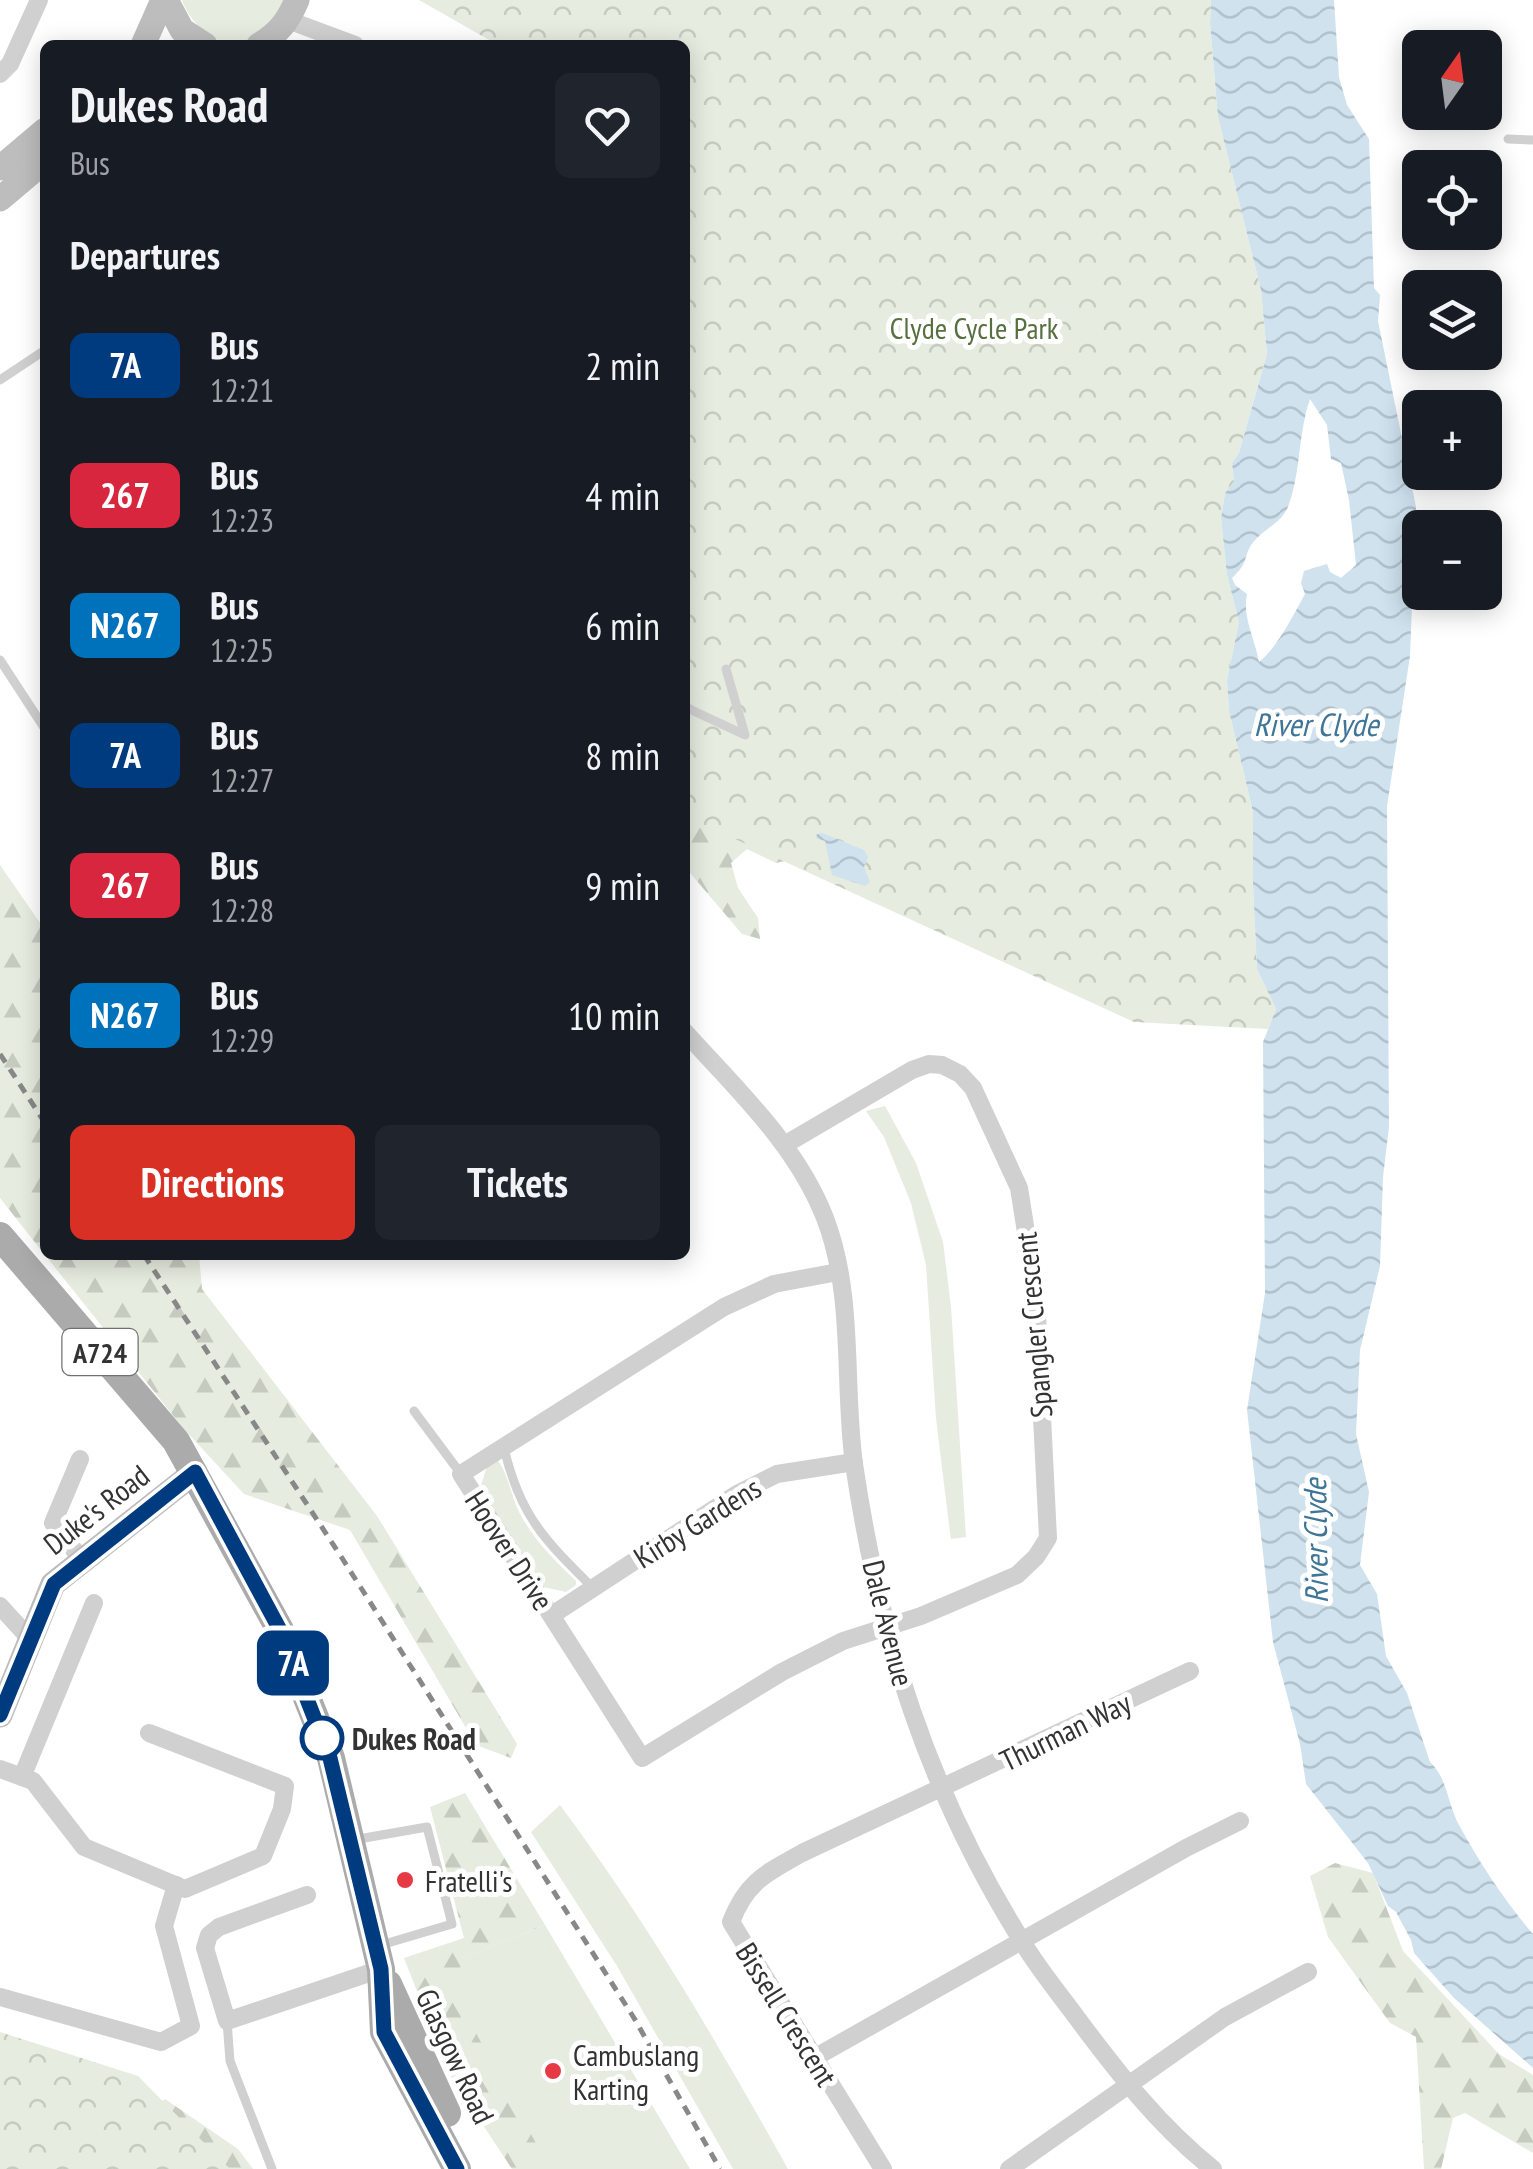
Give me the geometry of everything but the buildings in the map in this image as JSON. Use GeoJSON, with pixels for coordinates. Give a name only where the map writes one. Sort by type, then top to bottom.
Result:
{"type":"FeatureCollection","features":[{"type":"Feature","properties":{"kind":"main road"},"geometry":{"type":"LineString","coordinates":[[145,40],[164,0]]}},
{"type":"Feature","properties":{"kind":"main road"},"geometry":{"type":"LineString","coordinates":[[164,0],[182,30],[197,40]]}},
{"type":"Feature","properties":{"kind":"main road"},"geometry":{"type":"LineString","coordinates":[[268,40],[293,10]]}},
{"type":"Feature","properties":{"kind":"main road"},"geometry":{"type":"LineString","coordinates":[[0,168],[40,134]]}},
{"type":"Feature","properties":{"kind":"main road"},"geometry":{"type":"LineString","coordinates":[[0,199],[40,165]]}},
{"type":"Feature","properties":{"kind":"main road","name":"A724"},"geometry":{"type":"LineString","coordinates":[[0,1236],[176,1441],[195,1472]]}},
{"type":"Feature","properties":{"kind":"main road","name":"Duke's Road"},"geometry":{"type":"LineString","coordinates":[[0,1715],[54,1584],[195,1472]]}},
{"type":"Feature","properties":{"kind":"main road","name":"Glasgow Road"},"geometry":{"type":"LineString","coordinates":[[195,1472],[280,1630],[330,1758],[378,1958],[384,2032],[457,2169]]}},
{"type":"Feature","properties":{"kind":"main road","name":"Glasgow Road"},"geometry":{"type":"LineString","coordinates":[[378,1958],[475,2169]]}},
{"type":"Feature","properties":{"kind":"street"},"geometry":{"type":"LineString","coordinates":[[0,74],[10,64],[39,0]]}},
{"type":"Feature","properties":{"kind":"street"},"geometry":{"type":"LineString","coordinates":[[293,10],[346,40]]}},
{"type":"Feature","properties":{"kind":"street","name":"Dale Avenue"},"geometry":{"type":"LineString","coordinates":[[690,1038],[786,1144],[826,1220],[846,1321],[854,1462],[884,1627],[940,1791],[978,1868],[1022,1942],[1128,2085],[1186,2147],[1213,2169]]}},
{"type":"Feature","properties":{"kind":"street","name":"Spangler Crescent"},"geometry":{"type":"LineString","coordinates":[[786,1144],[912,1070],[929,1064],[942,1065],[960,1074],[973,1088],[1019,1188],[1036,1295],[1048,1538],[1036,1557],[1017,1574],[922,1616],[884,1627]]}},
{"type":"Feature","properties":{"kind":"street","name":"Hoover Drive"},"geometry":{"type":"LineString","coordinates":[[838,1272],[774,1284],[724,1306],[461,1474],[642,1758],[782,1672],[843,1641],[884,1627]]}},
{"type":"Feature","properties":{"kind":"street"},"geometry":{"type":"LineString","coordinates":[[80,1460],[53,1524],[82,1560]]}},
{"type":"Feature","properties":{"kind":"street","name":"Kirby Gardens"},"geometry":{"type":"LineString","coordinates":[[552,1615],[737,1494],[777,1474],[854,1462]]}},
{"type":"Feature","properties":{"kind":"street"},"geometry":{"type":"LineString","coordinates":[[22,1777],[94,1602]]}},
{"type":"Feature","properties":{"kind":"street"},"geometry":{"type":"LineString","coordinates":[[0,1606],[30,1640]]}},
{"type":"Feature","properties":{"kind":"street","name":"Thurman Way"},"geometry":{"type":"LineString","coordinates":[[940,1791],[1190,1672]]}},
{"type":"Feature","properties":{"kind":"street"},"geometry":{"type":"LineString","coordinates":[[0,1769],[33,1781],[84,1847],[184,1889],[263,1856],[282,1809],[285,1786],[149,1733]]}},
{"type":"Feature","properties":{"kind":"street","name":"Bissell Crescent"},"geometry":{"type":"LineString","coordinates":[[883,2169],[731,1922],[741,1896],[770,1871],[940,1791]]}},
{"type":"Feature","properties":{"kind":"street"},"geometry":{"type":"LineString","coordinates":[[814,2058],[1240,1821]]}},
{"type":"Feature","properties":{"kind":"street"},"geometry":{"type":"LineString","coordinates":[[0,1997],[161,2042],[191,2026],[164,1926],[176,1886]]}},
{"type":"Feature","properties":{"kind":"street"},"geometry":{"type":"LineString","coordinates":[[307,1895],[219,1927],[209,1935],[205,1948],[227,2021],[378,1958]]}},
{"type":"Feature","properties":{"kind":"street"},"geometry":{"type":"LineString","coordinates":[[1010,2169],[1225,2017],[1308,1972]]}},
{"type":"Feature","properties":{"kind":"lane"},"geometry":{"type":"LineString","coordinates":[[1508,139],[1533,140]]}},
{"type":"Feature","properties":{"kind":"lane"},"geometry":{"type":"LineString","coordinates":[[0,380],[40,353]]}},
{"type":"Feature","properties":{"kind":"lane"},"geometry":{"type":"LineString","coordinates":[[0,660],[40,721]]}},
{"type":"Feature","properties":{"kind":"lane"},"geometry":{"type":"LineString","coordinates":[[690,709],[745,736],[726,669]]}},
{"type":"Feature","properties":{"kind":"lane"},"geometry":{"type":"LineString","coordinates":[[414,1411],[461,1474]]}},
{"type":"Feature","properties":{"kind":"lane"},"geometry":{"type":"LineString","coordinates":[[504,1448],[513,1485],[530,1520],[592,1588]]}},
{"type":"Feature","properties":{"kind":"lane"},"geometry":{"type":"LineString","coordinates":[[350,1840],[427,1826],[452,1924],[378,1958]]}},
{"type":"Feature","properties":{"kind":"lane"},"geometry":{"type":"LineString","coordinates":[[227,2021],[230,2061],[272,2169]]}},
{"type":"Feature","properties":{"kind":"green space"},"geometry":{"type":"Polygon","coordinates":[[[182,0],[288,0],[271,25],[254,40],[219,40],[202,29],[182,0]]]}},
{"type":"Feature","properties":{"kind":"green space","name":"Clyde Cycle Park"},"geometry":{"type":"Polygon","coordinates":[[[419,0],[1211,0],[1218,117],[1261,290],[1267,354],[1239,453],[1232,463],[1234,482],[1225,493],[1221,518],[1227,575],[1239,622],[1227,680],[1229,711],[1253,812],[1257,969],[1276,1009],[1268,1029],[1134,1022],[690,818],[690,40],[489,40],[419,0]]]}},
{"type":"Feature","properties":{"kind":"green space"},"geometry":{"type":"Polygon","coordinates":[[[690,804],[802,857],[776,863],[747,849],[731,863],[738,888],[758,918],[760,939],[742,934],[690,873],[690,804]]]}},
{"type":"Feature","properties":{"kind":"green space"},"geometry":{"type":"Polygon","coordinates":[[[0,865],[40,923],[40,1249],[0,1198],[0,865]]]}},
{"type":"Feature","properties":{"kind":"green space"},"geometry":{"type":"Polygon","coordinates":[[[885,1106],[916,1163],[943,1242],[966,1537],[951,1539],[950,1533],[936,1418],[926,1265],[911,1203],[884,1137],[866,1111],[885,1106]]]}},
{"type":"Feature","properties":{"kind":"green space"},"geometry":{"type":"Polygon","coordinates":[[[49,1260],[199,1260],[202,1289],[377,1516],[517,1744],[511,1758],[476,1745],[350,1530],[244,1494],[184,1429],[49,1260]]]}},
{"type":"Feature","properties":{"kind":"green space"},"geometry":{"type":"Polygon","coordinates":[[[497,1460],[525,1522],[544,1549],[576,1581],[566,1592],[543,1587],[480,1489],[487,1466],[497,1460]]]}},
{"type":"Feature","properties":{"kind":"green space"},"geometry":{"type":"Polygon","coordinates":[[[465,1793],[545,1925],[461,1958],[458,2000],[550,2169],[512,2169],[450,2075],[404,1958],[464,1938],[430,1807],[465,1793]]]}},
{"type":"Feature","properties":{"kind":"green space"},"geometry":{"type":"Polygon","coordinates":[[[560,1805],[680,1983],[788,2169],[733,2169],[617,1966],[531,1832],[560,1805]]]}},
{"type":"Feature","properties":{"kind":"green space"},"geometry":{"type":"Polygon","coordinates":[[[1335,1863],[1373,1873],[1403,1951],[1499,2054],[1533,2075],[1533,2153],[1465,2113],[1453,2118],[1441,2169],[1424,2169],[1416,2037],[1390,2023],[1328,1937],[1310,1876],[1335,1863]]]}},
{"type":"Feature","properties":{"kind":"green space","name":"Cambuslang Karting"},"geometry":{"type":"Polygon","coordinates":[[[545,1925],[690,2169],[525,2169],[425,1972],[545,1925]]]}},
{"type":"Feature","properties":{"kind":"green space"},"geometry":{"type":"Polygon","coordinates":[[[0,2032],[138,2076],[230,2169],[0,2169],[0,2032]]]}},
{"type":"Feature","properties":{"kind":"green space"},"geometry":{"type":"Polygon","coordinates":[[[165,2099],[238,2149],[253,2169],[195,2169],[151,2109],[165,2099]]]}},
{"type":"Feature","properties":{"kind":"water","name":"River Clyde"},"geometry":{"type":"Polygon","coordinates":[[[1211,0],[1334,0],[1339,77],[1347,105],[1369,139],[1374,288],[1380,295],[1378,321],[1402,438],[1402,490],[1413,490],[1416,507],[1402,510],[1402,610],[1412,610],[1410,656],[1387,806],[1389,1127],[1380,1266],[1360,1350],[1356,1434],[1369,1492],[1360,1565],[1377,1594],[1386,1656],[1407,1693],[1430,1762],[1440,1775],[1455,1817],[1493,1882],[1533,1934],[1533,2068],[1454,1998],[1414,1953],[1411,1940],[1396,1912],[1388,1906],[1368,1863],[1306,1784],[1300,1744],[1273,1642],[1247,1410],[1265,1293],[1263,1042],[1276,1009],[1257,969],[1253,812],[1229,711],[1227,680],[1239,622],[1227,575],[1221,518],[1225,493],[1234,482],[1232,463],[1239,453],[1267,354],[1261,290],[1218,117],[1211,0]],[[1310,399],[1288,507],[1251,545],[1232,578],[1247,594],[1248,620],[1259,662],[1278,640],[1305,594],[1301,583],[1304,571],[1327,564],[1330,572],[1341,578],[1356,565],[1341,463],[1331,459],[1327,425],[1310,399]]]}},
{"type":"Feature","properties":{"kind":"water"},"geometry":{"type":"Polygon","coordinates":[[[822,833],[864,850],[868,857],[864,867],[870,882],[865,886],[832,875],[825,841],[816,838],[822,833]]]}},
{"type":"Feature","properties":{"kind":"railway"},"geometry":{"type":"LineString","coordinates":[[0,1054],[40,1115]]}},
{"type":"Feature","properties":{"kind":"railway"},"geometry":{"type":"LineString","coordinates":[[147,1260],[634,2018],[720,2169]]}},
{"type":"Feature","properties":{"kind":"bus line","name":"7A"},"geometry":{"type":"LineString","coordinates":[[0,1715],[54,1584],[195,1472],[280,1630],[330,1758],[381,1969],[384,2032],[457,2169]]}},
{"type":"Feature","properties":{"kind":"place","name":"Dukes Road"},"geometry":{"type":"Point","coordinates":[322,1738]}},
{"type":"Feature","properties":{"kind":"place","name":"Fratelli's"},"geometry":{"type":"Point","coordinates":[405,1880]}},
{"type":"Feature","properties":{"kind":"place","name":"Cambuslang Karting"},"geometry":{"type":"Point","coordinates":[553,2071]}}]}
